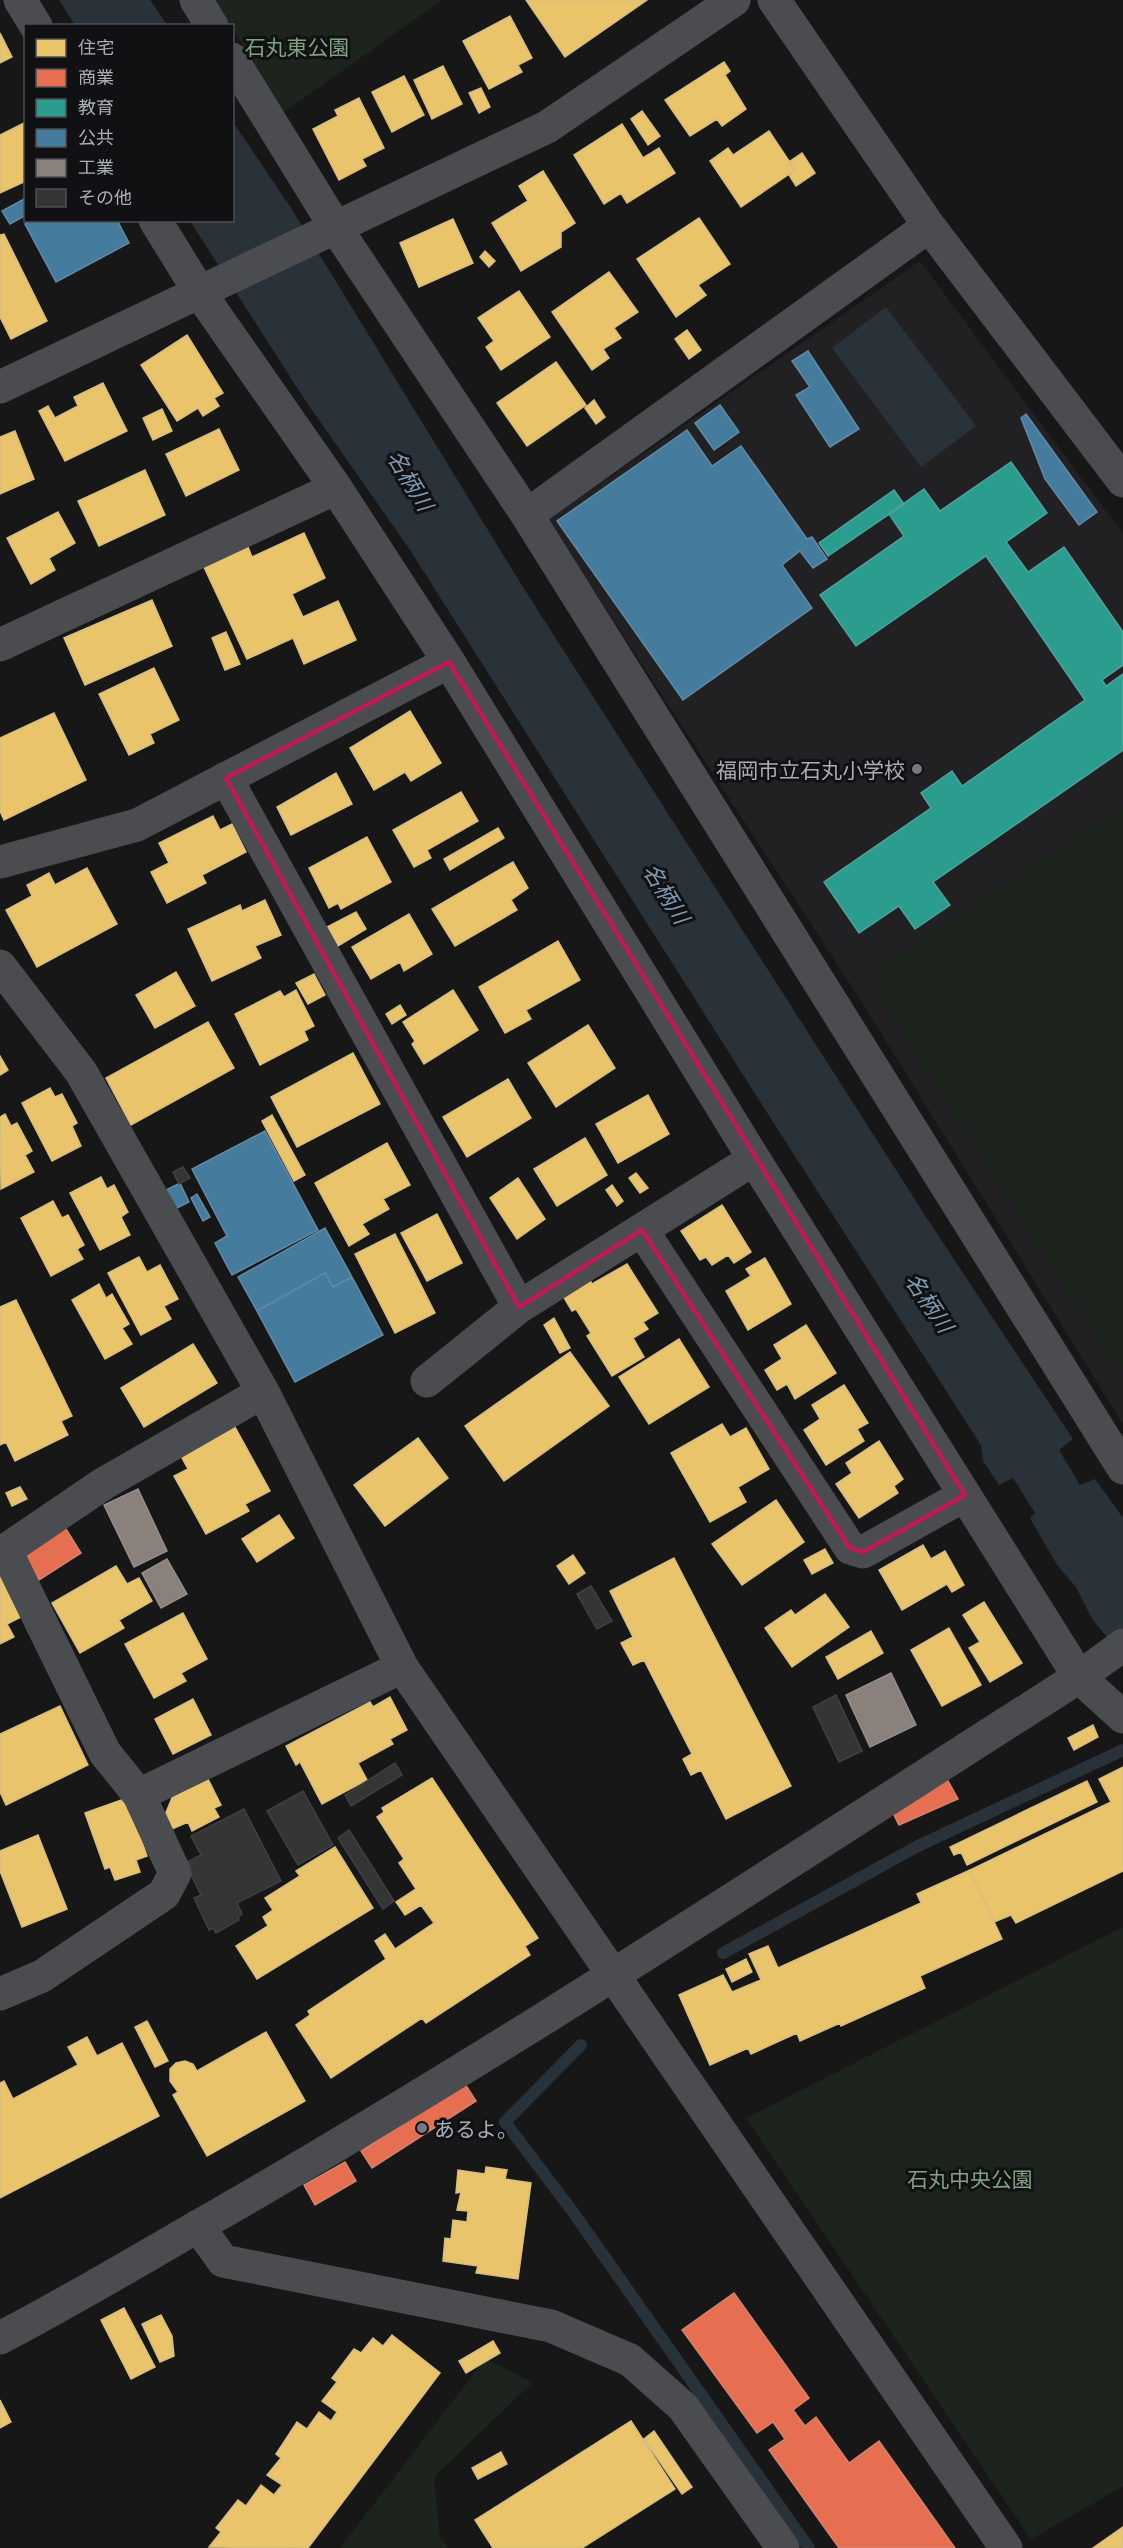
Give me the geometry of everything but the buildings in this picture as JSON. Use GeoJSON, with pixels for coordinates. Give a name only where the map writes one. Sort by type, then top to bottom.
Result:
{"type":"FeatureCollection","features":[{"type":"Feature","properties":{"kind":"street"},"geometry":{"type":"LineString","coordinates":[[20,0],[35,24]]}},
{"type":"Feature","properties":{"kind":"street"},"geometry":{"type":"LineString","coordinates":[[196,0],[211,24]]}},
{"type":"Feature","properties":{"kind":"street"},"geometry":{"type":"LineString","coordinates":[[0,387],[547,127],[734,0]]}},
{"type":"Feature","properties":{"kind":"street"},"geometry":{"type":"LineString","coordinates":[[774,0],[929,226],[1123,481]]}},
{"type":"Feature","properties":{"kind":"street"},"geometry":{"type":"LineString","coordinates":[[234,62],[336,228],[527,515],[1123,1468]]}},
{"type":"Feature","properties":{"kind":"street"},"geometry":{"type":"LineString","coordinates":[[156,222],[200,293],[336,488],[449,662],[754,1159],[1079,1677],[1123,1717]]}},
{"type":"Feature","properties":{"kind":"street"},"geometry":{"type":"LineString","coordinates":[[527,515],[929,226]]}},
{"type":"Feature","properties":{"kind":"street"},"geometry":{"type":"LineString","coordinates":[[0,645],[336,488]]}},
{"type":"Feature","properties":{"kind":"street"},"geometry":{"type":"LineString","coordinates":[[0,862],[137,825],[449,662]]}},
{"type":"Feature","properties":{"kind":"street"},"geometry":{"type":"LineString","coordinates":[[226,778],[519,1307]]}},
{"type":"Feature","properties":{"kind":"street"},"geometry":{"type":"LineString","coordinates":[[0,966],[81,1072],[263,1392],[402,1667],[614,1973],[1006,2548]]}},
{"type":"Feature","properties":{"kind":"street"},"geometry":{"type":"LineString","coordinates":[[427,1381],[519,1307],[754,1159]]}},
{"type":"Feature","properties":{"kind":"street"},"geometry":{"type":"LineString","coordinates":[[642,1230],[850,1548],[863,1552],[965,1495]]}},
{"type":"Feature","properties":{"kind":"street"},"geometry":{"type":"LineString","coordinates":[[0,1994],[42,1976],[164,1894],[175,1873],[139,1795],[105,1753],[3,1553],[103,1484],[263,1392]]}},
{"type":"Feature","properties":{"kind":"street"},"geometry":{"type":"LineString","coordinates":[[0,2338],[57,2308],[336,2147],[1079,1677],[1123,1645]]}},
{"type":"Feature","properties":{"kind":"street"},"geometry":{"type":"LineString","coordinates":[[139,1795],[402,1667]]}},
{"type":"Feature","properties":{"kind":"street"},"geometry":{"type":"LineString","coordinates":[[198,2226],[223,2260],[551,2326],[630,2360],[683,2407],[783,2548]]}},
{"type":"Feature","properties":{"kind":"highlighted area"},"geometry":{"type":"Polygon","coordinates":[[[449,662],[965,1495],[863,1552],[850,1548],[642,1230],[519,1307],[226,778],[449,662]]]}},
{"type":"Feature","properties":{"kind":"shaded area","name":"福岡市立石丸小学校"},"geometry":{"type":"Polygon","coordinates":[[[920,261],[1123,534],[1123,1424],[863,1004],[548,520],[920,261]]]}},
{"type":"Feature","properties":{"kind":"green space","name":"石丸東公園"},"geometry":{"type":"Polygon","coordinates":[[[215,0],[442,0],[284,112],[234,31],[234,24],[230,24],[215,0]]]}},
{"type":"Feature","properties":{"kind":"green space"},"geometry":{"type":"Polygon","coordinates":[[[1123,804],[1123,1371],[1116,1369],[878,995],[882,968],[1123,804]]]}},
{"type":"Feature","properties":{"kind":"green space","name":"石丸中央公園"},"geometry":{"type":"Polygon","coordinates":[[[1123,1927],[1123,2486],[1031,2539],[746,2118],[1123,1927]]]}},
{"type":"Feature","properties":{"kind":"green space"},"geometry":{"type":"Polygon","coordinates":[[[486,2358],[532,2383],[434,2477],[440,2537],[449,2548],[340,2548],[486,2358]]]}},
{"type":"Feature","properties":{"kind":"water"},"geometry":{"type":"Polygon","coordinates":[[[59,0],[150,0],[166,24],[74,24],[59,0]]]}},
{"type":"Feature","properties":{"kind":"water","name":"名柄川"},"geometry":{"type":"Polygon","coordinates":[[[234,123],[291,208],[521,584],[928,1220],[1073,1439],[1059,1450],[1080,1485],[1095,1479],[1123,1518],[1123,1657],[1092,1619],[1076,1587],[1057,1565],[1030,1518],[1035,1513],[1013,1478],[999,1485],[983,1461],[981,1445],[410,550],[305,400],[191,222],[234,222],[234,123]]]}},
{"type":"Feature","properties":{"kind":"water"},"geometry":{"type":"Polygon","coordinates":[[[886,307],[976,426],[921,467],[832,348],[886,307]]]}},
{"type":"Feature","properties":{"kind":"waterway"},"geometry":{"type":"LineString","coordinates":[[723,1953],[918,1846],[1123,1750]]}},
{"type":"Feature","properties":{"kind":"waterway"},"geometry":{"type":"LineString","coordinates":[[581,2045],[505,2122],[573,2212],[809,2548]]}},
{"type":"Feature","properties":{"kind":"place","name":"福岡市立石丸小学校"},"geometry":{"type":"Point","coordinates":[917,769]}},
{"type":"Feature","properties":{"kind":"place","name":"あるよ。"},"geometry":{"type":"Point","coordinates":[422,2128]}}]}
